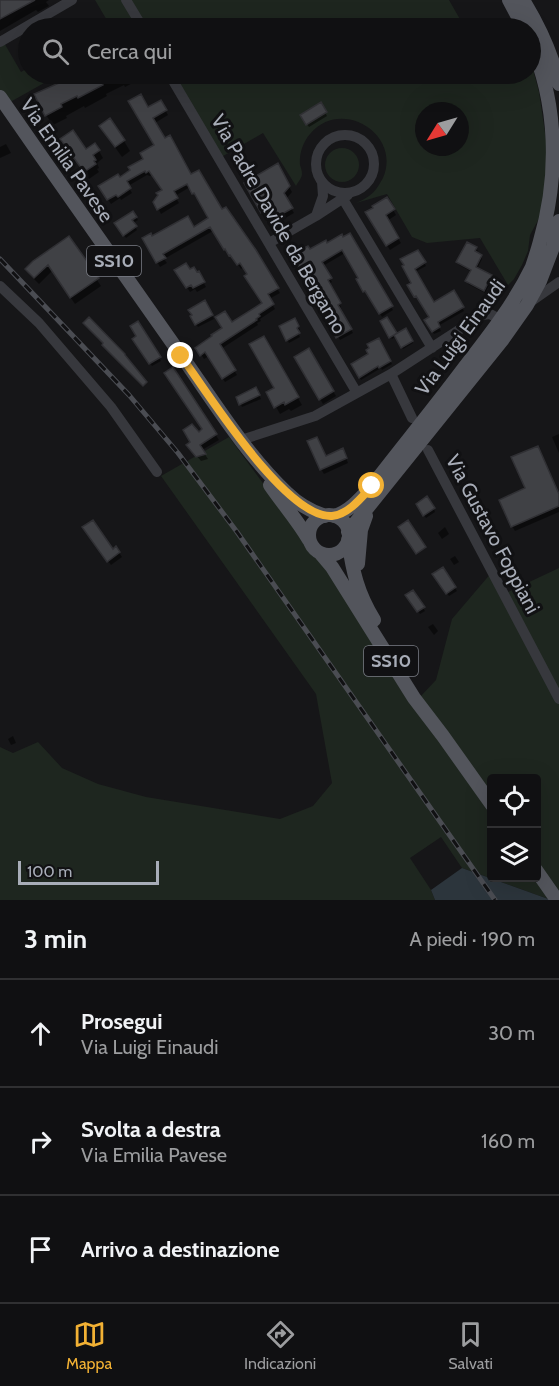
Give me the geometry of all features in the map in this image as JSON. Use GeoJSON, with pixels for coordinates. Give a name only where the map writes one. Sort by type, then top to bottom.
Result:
{"type":"FeatureCollection","features":[{"type":"Feature","properties":{"kind":"main road"},"geometry":{"type":"LineString","coordinates":[[509,0],[519,18]]}},
{"type":"Feature","properties":{"kind":"main road"},"geometry":{"type":"LineString","coordinates":[[523,0],[533,18]]}},
{"type":"Feature","properties":{"kind":"main road"},"geometry":{"type":"LineString","coordinates":[[541,33],[559,84]]}},
{"type":"Feature","properties":{"kind":"main road","name":"Via Luigi Einaudi"},"geometry":{"type":"LineString","coordinates":[[329,516],[340,514],[358,501],[372,486],[501,320],[533,264],[547,220],[554,151],[551,114],[541,70]]}},
{"type":"Feature","properties":{"kind":"main road","name":"Via Emilia Pavese"},"geometry":{"type":"LineString","coordinates":[[0,97],[245,445],[284,506],[301,525],[310,542]]}},
{"type":"Feature","properties":{"kind":"main road","name":"Via Luigi Einaudi"},"geometry":{"type":"LineString","coordinates":[[348,536],[503,339],[527,305],[557,248],[559,221]]}},
{"type":"Feature","properties":{"kind":"main road","name":"Via Emilia Pavese"},"geometry":{"type":"LineString","coordinates":[[245,445],[277,483],[300,504],[314,513],[329,516]]}},
{"type":"Feature","properties":{"kind":"main road"},"geometry":{"type":"LineString","coordinates":[[368,508],[361,530],[358,565],[371,615]]}},
{"type":"Feature","properties":{"kind":"main road"},"geometry":{"type":"LineString","coordinates":[[310,542],[309,534],[312,525],[317,519],[329,516]]}},
{"type":"Feature","properties":{"kind":"main road","name":"SS10"},"geometry":{"type":"LineString","coordinates":[[329,516],[343,522],[348,536],[355,580],[371,615],[442,735]]}},
{"type":"Feature","properties":{"kind":"main road"},"geometry":{"type":"LineString","coordinates":[[321,554],[338,553],[346,546],[348,536]]}},
{"type":"Feature","properties":{"kind":"main road","name":"SS10"},"geometry":{"type":"LineString","coordinates":[[310,542],[312,547],[332,567],[414,698],[487,799]]}},
{"type":"Feature","properties":{"kind":"main road"},"geometry":{"type":"LineString","coordinates":[[541,876],[557,900]]}},
{"type":"Feature","properties":{"kind":"street"},"geometry":{"type":"LineString","coordinates":[[126,0],[137,18]]}},
{"type":"Feature","properties":{"kind":"street"},"geometry":{"type":"LineString","coordinates":[[41,18],[70,1]]}},
{"type":"Feature","properties":{"kind":"street"},"geometry":{"type":"LineString","coordinates":[[0,42],[18,31]]}},
{"type":"Feature","properties":{"kind":"street","name":"Via Padre Davide da Bergamo"},"geometry":{"type":"LineString","coordinates":[[175,84],[357,393]]}},
{"type":"Feature","properties":{"kind":"street"},"geometry":{"type":"LineString","coordinates":[[269,243],[316,216],[343,199],[369,180],[374,161],[366,144],[358,138],[339,135],[322,146],[316,164],[322,182],[323,196],[316,216]]}},
{"type":"Feature","properties":{"kind":"street"},"geometry":{"type":"LineString","coordinates":[[322,182],[337,192],[354,191]]}},
{"type":"Feature","properties":{"kind":"street"},"geometry":{"type":"LineString","coordinates":[[343,199],[432,348]]}},
{"type":"Feature","properties":{"kind":"street"},"geometry":{"type":"LineString","coordinates":[[527,305],[559,282]]}},
{"type":"Feature","properties":{"kind":"street"},"geometry":{"type":"LineString","coordinates":[[0,285],[39,323],[111,406],[157,472]]}},
{"type":"Feature","properties":{"kind":"street"},"geometry":{"type":"LineString","coordinates":[[245,445],[315,416],[357,393],[391,374],[482,315],[490,314],[501,320]]}},
{"type":"Feature","properties":{"kind":"street"},"geometry":{"type":"LineString","coordinates":[[391,374],[412,418]]}},
{"type":"Feature","properties":{"kind":"street","name":"Via Gustavo Foppiani"},"geometry":{"type":"LineString","coordinates":[[428,450],[559,699]]}},
{"type":"Feature","properties":{"kind":"shaded area"},"geometry":{"type":"Polygon","coordinates":[[[95,0],[449,0],[459,18],[106,18],[95,0]]]}},
{"type":"Feature","properties":{"kind":"shaded area"},"geometry":{"type":"Polygon","coordinates":[[[3,41],[18,67],[18,84],[42,84],[5,105],[0,98],[0,43],[3,41]]]}},
{"type":"Feature","properties":{"kind":"shaded area"},"geometry":{"type":"Polygon","coordinates":[[[173,84],[537,84],[548,153],[542,213],[530,235],[528,251],[522,265],[508,285],[480,238],[427,243],[412,237],[387,194],[356,203],[369,196],[377,188],[383,178],[387,162],[384,147],[376,135],[365,126],[352,120],[337,119],[323,123],[310,134],[301,152],[302,176],[296,186],[263,133],[218,159],[173,84]]]}},
{"type":"Feature","properties":{"kind":"shaded area"},"geometry":{"type":"Polygon","coordinates":[[[342,148],[354,153],[359,165],[354,177],[342,182],[330,177],[325,165],[330,153],[342,148]]]}},
{"type":"Feature","properties":{"kind":"shaded area"},"geometry":{"type":"Polygon","coordinates":[[[229,437],[420,697],[436,680],[452,619],[492,572],[504,594],[559,568],[559,900],[551,900],[501,882],[541,882],[541,774],[487,774],[487,877],[462,868],[441,837],[410,858],[435,900],[0,900],[0,747],[13,753],[38,742],[62,768],[98,784],[146,797],[280,819],[313,806],[332,783],[316,694],[161,476],[229,437]]]}},
{"type":"Feature","properties":{"kind":"shaded area"},"geometry":{"type":"Polygon","coordinates":[[[462,868],[487,877],[487,882],[501,882],[551,900],[435,900],[431,890],[462,868]]]}},
{"type":"Feature","properties":{"kind":"building"},"geometry":{"type":"Polygon","coordinates":[[[0,0],[35,0],[0,19],[0,0]]]}},
{"type":"Feature","properties":{"kind":"building"},"geometry":{"type":"Polygon","coordinates":[[[57,84],[103,85],[61,104],[62,107],[45,116],[34,94],[57,84]]]}},
{"type":"Feature","properties":{"kind":"building"},"geometry":{"type":"Polygon","coordinates":[[[141,94],[148,107],[161,100],[167,110],[153,118],[165,138],[170,135],[191,174],[199,170],[222,209],[226,207],[279,288],[268,294],[274,304],[259,314],[257,320],[220,344],[236,370],[222,379],[205,352],[200,356],[195,348],[222,328],[215,317],[225,311],[232,322],[262,303],[244,276],[247,274],[240,263],[237,265],[224,250],[210,227],[163,254],[166,258],[156,263],[142,238],[151,233],[152,236],[188,216],[194,227],[208,218],[187,184],[174,191],[178,198],[157,210],[153,202],[158,195],[156,193],[162,190],[149,171],[127,181],[131,188],[118,197],[116,195],[107,200],[98,186],[130,170],[128,167],[143,159],[140,153],[154,145],[128,101],[141,94]]]}},
{"type":"Feature","properties":{"kind":"building"},"geometry":{"type":"Polygon","coordinates":[[[321,102],[327,112],[306,125],[300,115],[321,102]]]}},
{"type":"Feature","properties":{"kind":"building"},"geometry":{"type":"Polygon","coordinates":[[[110,118],[125,140],[115,147],[99,126],[110,118]]]}},
{"type":"Feature","properties":{"kind":"building"},"geometry":{"type":"Polygon","coordinates":[[[73,130],[86,149],[95,143],[100,150],[93,155],[96,164],[84,172],[60,139],[73,130]]]}},
{"type":"Feature","properties":{"kind":"building"},"geometry":{"type":"Polygon","coordinates":[[[278,163],[290,186],[284,193],[293,208],[271,220],[266,210],[261,213],[244,183],[278,163]]]}},
{"type":"Feature","properties":{"kind":"building"},"geometry":{"type":"Polygon","coordinates":[[[387,197],[395,209],[386,215],[399,238],[386,246],[365,212],[387,197]]]}},
{"type":"Feature","properties":{"kind":"building"},"geometry":{"type":"Polygon","coordinates":[[[133,211],[137,217],[132,220],[137,226],[123,236],[114,223],[133,211]]]}},
{"type":"Feature","properties":{"kind":"building"},"geometry":{"type":"Polygon","coordinates":[[[350,233],[393,306],[379,314],[365,291],[363,292],[342,250],[322,262],[332,278],[328,280],[341,303],[338,305],[352,329],[336,338],[312,289],[291,255],[308,246],[310,249],[326,240],[327,243],[342,234],[343,237],[350,233]]]}},
{"type":"Feature","properties":{"kind":"building"},"geometry":{"type":"Polygon","coordinates":[[[69,236],[99,278],[70,298],[48,265],[34,278],[25,269],[69,236]]]}},
{"type":"Feature","properties":{"kind":"building"},"geometry":{"type":"Polygon","coordinates":[[[467,242],[477,247],[475,251],[482,255],[476,267],[492,275],[484,291],[465,281],[471,270],[456,262],[467,242]]]}},
{"type":"Feature","properties":{"kind":"building"},"geometry":{"type":"Polygon","coordinates":[[[418,250],[426,262],[415,269],[434,302],[454,290],[464,307],[438,322],[440,327],[432,332],[424,320],[429,317],[407,285],[411,283],[400,259],[418,250]]]}},
{"type":"Feature","properties":{"kind":"building"},"geometry":{"type":"Polygon","coordinates":[[[186,263],[190,269],[194,267],[197,272],[199,271],[205,282],[193,288],[191,285],[186,288],[174,270],[186,263]]]}},
{"type":"Feature","properties":{"kind":"building"},"geometry":{"type":"Polygon","coordinates":[[[205,300],[213,315],[195,325],[188,310],[205,300]]]}},
{"type":"Feature","properties":{"kind":"building"},"geometry":{"type":"Polygon","coordinates":[[[89,317],[125,354],[147,382],[143,386],[83,323],[89,317]]]}},
{"type":"Feature","properties":{"kind":"building"},"geometry":{"type":"Polygon","coordinates":[[[387,317],[397,333],[389,338],[380,321],[387,317]]]}},
{"type":"Feature","properties":{"kind":"building"},"geometry":{"type":"Polygon","coordinates":[[[295,318],[300,333],[286,341],[279,326],[295,318]]]}},
{"type":"Feature","properties":{"kind":"building"},"geometry":{"type":"Polygon","coordinates":[[[138,321],[161,357],[149,364],[132,339],[136,336],[130,326],[138,321]]]}},
{"type":"Feature","properties":{"kind":"building"},"geometry":{"type":"Polygon","coordinates":[[[406,328],[413,341],[401,348],[394,335],[406,328]]]}},
{"type":"Feature","properties":{"kind":"building"},"geometry":{"type":"Polygon","coordinates":[[[264,336],[299,397],[274,408],[266,392],[274,388],[249,344],[264,336]]]}},
{"type":"Feature","properties":{"kind":"building"},"geometry":{"type":"Polygon","coordinates":[[[379,338],[391,361],[359,378],[351,364],[368,354],[367,344],[379,338]]]}},
{"type":"Feature","properties":{"kind":"building"},"geometry":{"type":"Polygon","coordinates":[[[309,348],[334,391],[319,400],[294,357],[309,348]]]}},
{"type":"Feature","properties":{"kind":"building"},"geometry":{"type":"Polygon","coordinates":[[[173,367],[217,434],[200,445],[206,454],[196,457],[186,445],[190,442],[183,430],[192,424],[199,432],[202,429],[164,373],[173,367]]]}},
{"type":"Feature","properties":{"kind":"building"},"geometry":{"type":"Polygon","coordinates":[[[256,387],[260,395],[239,405],[236,397],[256,387]]]}},
{"type":"Feature","properties":{"kind":"building"},"geometry":{"type":"Polygon","coordinates":[[[317,437],[326,456],[343,448],[347,458],[320,470],[307,441],[317,437]]]}},
{"type":"Feature","properties":{"kind":"building"},"geometry":{"type":"Polygon","coordinates":[[[538,446],[559,494],[559,506],[511,527],[499,500],[525,488],[511,457],[538,446]]]}},
{"type":"Feature","properties":{"kind":"building"},"geometry":{"type":"Polygon","coordinates":[[[427,496],[435,508],[423,516],[416,504],[427,496]]]}},
{"type":"Feature","properties":{"kind":"building"},"geometry":{"type":"Polygon","coordinates":[[[93,520],[113,549],[116,546],[120,552],[107,562],[82,527],[93,520]]]}},
{"type":"Feature","properties":{"kind":"building"},"geometry":{"type":"Polygon","coordinates":[[[408,520],[426,547],[416,554],[398,527],[408,520]]]}},
{"type":"Feature","properties":{"kind":"building"},"geometry":{"type":"Polygon","coordinates":[[[443,567],[456,587],[446,594],[432,574],[443,567]]]}},
{"type":"Feature","properties":{"kind":"building"},"geometry":{"type":"Polygon","coordinates":[[[413,590],[425,607],[417,612],[405,595],[413,590]]]}},
{"type":"Feature","properties":{"kind":"railway"},"geometry":{"type":"LineString","coordinates":[[0,259],[129,395],[178,453],[237,532],[495,900]]}},
{"type":"Feature","properties":{"kind":"route"},"geometry":{"type":"LineString","coordinates":[[181,356],[248,450],[277,483],[300,504],[314,513],[333,516],[340,514],[358,501],[372,486]]}}]}
